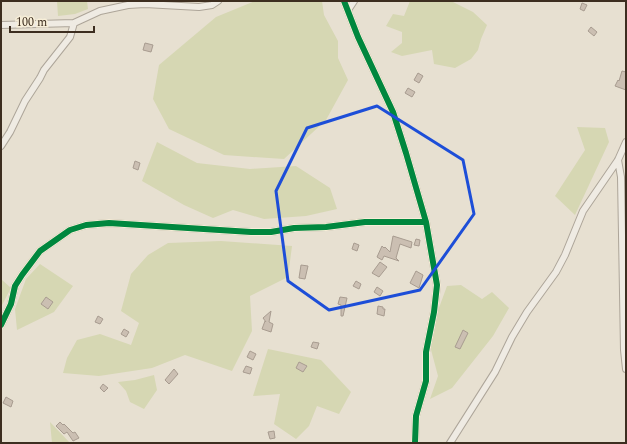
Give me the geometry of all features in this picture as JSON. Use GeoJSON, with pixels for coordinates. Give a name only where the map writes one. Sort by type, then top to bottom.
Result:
{"type":"FeatureCollection","features":[{"type":"Feature","properties":{"kind":"street"},"geometry":{"type":"LineString","coordinates":[[1,25],[74,23],[100,12],[128,5],[145,4],[199,7],[212,5],[218,1]]}},
{"type":"Feature","properties":{"kind":"street"},"geometry":{"type":"LineString","coordinates":[[344,1],[358,37],[393,112],[419,194],[426,222],[437,285],[434,312],[426,352],[426,381],[416,416],[415,443]]}},
{"type":"Feature","properties":{"kind":"street"},"geometry":{"type":"LineString","coordinates":[[348,10],[354,1]]}},
{"type":"Feature","properties":{"kind":"street"},"geometry":{"type":"LineString","coordinates":[[1,146],[10,132],[25,101],[44,70],[70,37],[74,23]]}},
{"type":"Feature","properties":{"kind":"street"},"geometry":{"type":"LineString","coordinates":[[450,443],[495,372],[512,337],[527,312],[556,272],[565,255],[583,211],[618,160],[626,142]]}},
{"type":"Feature","properties":{"kind":"street"},"geometry":{"type":"LineString","coordinates":[[618,160],[621,177],[625,344],[624,356],[626,370]]}},
{"type":"Feature","properties":{"kind":"street"},"geometry":{"type":"LineString","coordinates":[[1,325],[11,304],[15,286],[40,251],[70,230],[86,225],[110,223],[136,226],[271,232],[294,228],[326,227],[365,222],[426,222]]}},
{"type":"Feature","properties":{"kind":"highlighted area"},"geometry":{"type":"Polygon","coordinates":[[[377,106],[463,160],[474,214],[420,290],[329,310],[288,281],[276,191],[307,128],[377,106]]]}},
{"type":"Feature","properties":{"kind":"green space"},"geometry":{"type":"Polygon","coordinates":[[[57,1],[87,1],[88,9],[75,14],[58,16],[57,1]]]}},
{"type":"Feature","properties":{"kind":"green space"},"geometry":{"type":"Polygon","coordinates":[[[255,1],[322,1],[324,15],[338,41],[338,58],[348,80],[326,120],[284,159],[224,155],[169,129],[153,99],[159,65],[216,17],[255,1]]]}},
{"type":"Feature","properties":{"kind":"green space"},"geometry":{"type":"Polygon","coordinates":[[[410,1],[451,1],[473,12],[487,25],[478,50],[471,59],[455,68],[434,64],[432,50],[402,56],[391,52],[402,43],[402,32],[386,26],[393,14],[404,16],[410,1]]]}},
{"type":"Feature","properties":{"kind":"green space"},"geometry":{"type":"Polygon","coordinates":[[[577,127],[605,128],[609,142],[575,215],[555,196],[585,150],[577,127]]]}},
{"type":"Feature","properties":{"kind":"green space"},"geometry":{"type":"Polygon","coordinates":[[[157,142],[197,163],[250,169],[296,166],[330,188],[337,209],[306,216],[264,219],[233,210],[213,218],[184,205],[142,181],[157,142]]]}},
{"type":"Feature","properties":{"kind":"green space"},"geometry":{"type":"Polygon","coordinates":[[[221,241],[292,246],[288,277],[250,296],[252,331],[232,371],[185,355],[152,368],[99,376],[63,373],[67,358],[77,340],[100,334],[131,345],[139,323],[121,311],[131,274],[148,255],[168,243],[221,241]]]}},
{"type":"Feature","properties":{"kind":"green space"},"geometry":{"type":"Polygon","coordinates":[[[40,264],[73,286],[54,312],[17,330],[15,309],[26,279],[40,264]]]}},
{"type":"Feature","properties":{"kind":"green space"},"geometry":{"type":"Polygon","coordinates":[[[1,279],[11,288],[1,307],[1,279]]]}},
{"type":"Feature","properties":{"kind":"green space"},"geometry":{"type":"Polygon","coordinates":[[[461,285],[482,299],[492,292],[509,308],[493,336],[452,388],[430,399],[438,376],[430,346],[436,316],[447,286],[461,285]]]}},
{"type":"Feature","properties":{"kind":"green space"},"geometry":{"type":"Polygon","coordinates":[[[268,349],[321,360],[351,392],[339,414],[317,406],[309,426],[296,439],[274,424],[280,394],[253,396],[268,349]]]}},
{"type":"Feature","properties":{"kind":"green space"},"geometry":{"type":"Polygon","coordinates":[[[154,375],[157,390],[144,409],[130,402],[126,391],[118,382],[135,380],[154,375]]]}},
{"type":"Feature","properties":{"kind":"green space"},"geometry":{"type":"Polygon","coordinates":[[[50,422],[70,443],[52,443],[50,422]]]}},
{"type":"Feature","properties":{"kind":"building"},"geometry":{"type":"Polygon","coordinates":[[[582,3],[587,5],[584,11],[580,9],[582,3]]]}},
{"type":"Feature","properties":{"kind":"building"},"geometry":{"type":"Polygon","coordinates":[[[591,27],[597,32],[594,36],[588,31],[591,27]]]}},
{"type":"Feature","properties":{"kind":"building"},"geometry":{"type":"Polygon","coordinates":[[[145,43],[153,45],[151,52],[143,50],[145,43]]]}},
{"type":"Feature","properties":{"kind":"building"},"geometry":{"type":"Polygon","coordinates":[[[622,71],[626,72],[626,90],[615,86],[618,80],[619,81],[622,71]]]}},
{"type":"Feature","properties":{"kind":"building"},"geometry":{"type":"Polygon","coordinates":[[[418,73],[423,76],[419,83],[414,80],[418,73]]]}},
{"type":"Feature","properties":{"kind":"building"},"geometry":{"type":"Polygon","coordinates":[[[408,88],[415,92],[412,97],[405,93],[408,88]]]}},
{"type":"Feature","properties":{"kind":"building"},"geometry":{"type":"Polygon","coordinates":[[[135,161],[140,163],[138,170],[133,168],[135,161]]]}},
{"type":"Feature","properties":{"kind":"building"},"geometry":{"type":"Polygon","coordinates":[[[393,236],[412,242],[411,248],[400,244],[396,258],[399,261],[384,256],[382,260],[377,257],[382,246],[390,252],[393,236]]]}},
{"type":"Feature","properties":{"kind":"building"},"geometry":{"type":"Polygon","coordinates":[[[416,239],[420,240],[419,246],[414,245],[416,239]]]}},
{"type":"Feature","properties":{"kind":"building"},"geometry":{"type":"Polygon","coordinates":[[[354,243],[359,245],[357,251],[352,249],[354,243]]]}},
{"type":"Feature","properties":{"kind":"building"},"geometry":{"type":"Polygon","coordinates":[[[380,262],[387,267],[379,277],[372,273],[380,262]]]}},
{"type":"Feature","properties":{"kind":"building"},"geometry":{"type":"Polygon","coordinates":[[[301,265],[308,266],[305,279],[299,278],[301,265]]]}},
{"type":"Feature","properties":{"kind":"building"},"geometry":{"type":"Polygon","coordinates":[[[416,271],[423,275],[419,288],[410,283],[416,271]]]}},
{"type":"Feature","properties":{"kind":"building"},"geometry":{"type":"Polygon","coordinates":[[[356,281],[361,284],[359,289],[353,286],[356,281]]]}},
{"type":"Feature","properties":{"kind":"building"},"geometry":{"type":"Polygon","coordinates":[[[377,287],[383,291],[380,296],[374,292],[377,287]]]}},
{"type":"Feature","properties":{"kind":"building"},"geometry":{"type":"Polygon","coordinates":[[[46,297],[53,302],[48,309],[41,304],[46,297]]]}},
{"type":"Feature","properties":{"kind":"building"},"geometry":{"type":"Polygon","coordinates":[[[340,297],[347,298],[343,316],[341,316],[341,305],[338,304],[340,297]]]}},
{"type":"Feature","properties":{"kind":"building"},"geometry":{"type":"Polygon","coordinates":[[[378,306],[385,309],[384,316],[377,314],[378,306]]]}},
{"type":"Feature","properties":{"kind":"building"},"geometry":{"type":"Polygon","coordinates":[[[271,311],[269,322],[273,324],[271,332],[262,329],[265,321],[266,322],[263,318],[271,311]]]}},
{"type":"Feature","properties":{"kind":"building"},"geometry":{"type":"Polygon","coordinates":[[[98,316],[103,319],[100,324],[95,322],[98,316]]]}},
{"type":"Feature","properties":{"kind":"building"},"geometry":{"type":"Polygon","coordinates":[[[124,329],[129,332],[126,337],[121,334],[124,329]]]}},
{"type":"Feature","properties":{"kind":"building"},"geometry":{"type":"Polygon","coordinates":[[[463,330],[468,333],[460,349],[455,347],[463,330]]]}},
{"type":"Feature","properties":{"kind":"building"},"geometry":{"type":"Polygon","coordinates":[[[313,342],[319,343],[317,349],[311,347],[313,342]]]}},
{"type":"Feature","properties":{"kind":"building"},"geometry":{"type":"Polygon","coordinates":[[[250,351],[256,354],[253,360],[247,357],[250,351]]]}},
{"type":"Feature","properties":{"kind":"building"},"geometry":{"type":"Polygon","coordinates":[[[299,362],[307,366],[303,372],[296,368],[299,362]]]}},
{"type":"Feature","properties":{"kind":"building"},"geometry":{"type":"Polygon","coordinates":[[[246,366],[252,368],[250,374],[243,372],[246,366]]]}},
{"type":"Feature","properties":{"kind":"building"},"geometry":{"type":"Polygon","coordinates":[[[174,369],[178,374],[169,384],[165,380],[174,369]]]}},
{"type":"Feature","properties":{"kind":"building"},"geometry":{"type":"Polygon","coordinates":[[[103,384],[108,388],[104,392],[100,388],[103,384]]]}},
{"type":"Feature","properties":{"kind":"building"},"geometry":{"type":"Polygon","coordinates":[[[6,397],[13,401],[11,407],[3,403],[6,397]]]}},
{"type":"Feature","properties":{"kind":"building"},"geometry":{"type":"Polygon","coordinates":[[[60,422],[73,433],[75,432],[79,438],[73,441],[67,432],[64,434],[56,426],[60,422]]]}},
{"type":"Feature","properties":{"kind":"building"},"geometry":{"type":"Polygon","coordinates":[[[274,431],[275,438],[270,439],[268,432],[274,431]]]}},
{"type":"Feature","properties":{"kind":"cycle path"},"geometry":{"type":"LineString","coordinates":[[344,1],[358,37],[393,112],[426,222],[437,285],[434,312],[426,352],[426,381],[416,416],[415,443]]}},
{"type":"Feature","properties":{"kind":"cycle path"},"geometry":{"type":"LineString","coordinates":[[1,325],[11,304],[15,286],[40,251],[70,230],[86,225],[109,223],[271,232],[294,228],[326,227],[365,222],[426,222]]}}]}
